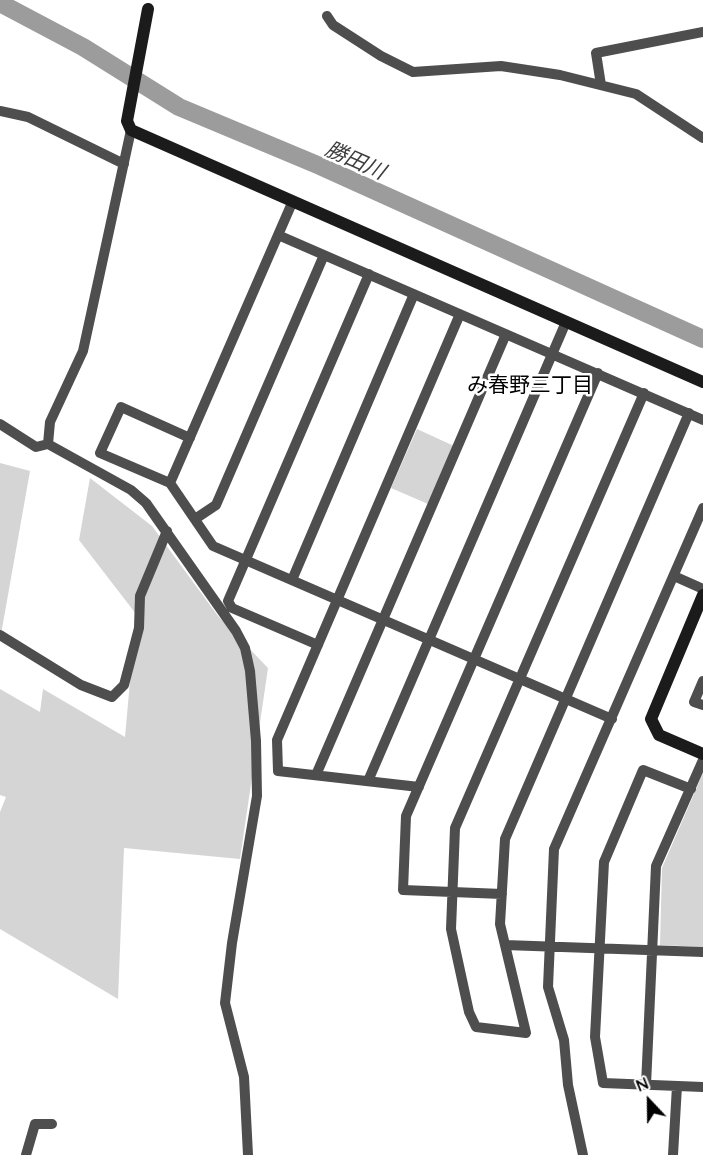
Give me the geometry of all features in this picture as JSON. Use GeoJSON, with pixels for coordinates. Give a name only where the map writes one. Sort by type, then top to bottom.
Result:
{"type":"FeatureCollection","features":[{"type":"Feature","properties":{"kind":"street"},"geometry":{"type":"LineString","coordinates":[[48,444],[50,422],[82,351],[131,130],[127,121],[149,4]]}},
{"type":"Feature","properties":{"kind":"street"},"geometry":{"type":"LineString","coordinates":[[327,16],[333,25],[351,31],[381,57],[412,72],[501,66],[601,85],[636,94],[703,138]]}},
{"type":"Feature","properties":{"kind":"street"},"geometry":{"type":"LineString","coordinates":[[601,85],[596,53],[703,32]]}},
{"type":"Feature","properties":{"kind":"street"},"geometry":{"type":"LineString","coordinates":[[0,111],[28,117],[124,164]]}},
{"type":"Feature","properties":{"kind":"street"},"geometry":{"type":"LineString","coordinates":[[131,130],[292,203],[703,382]]}},
{"type":"Feature","properties":{"kind":"street"},"geometry":{"type":"LineString","coordinates":[[170,483],[292,203]]}},
{"type":"Feature","properties":{"kind":"street"},"geometry":{"type":"LineString","coordinates":[[278,236],[703,420]]}},
{"type":"Feature","properties":{"kind":"street"},"geometry":{"type":"LineString","coordinates":[[195,519],[216,505],[324,255]]}},
{"type":"Feature","properties":{"kind":"street"},"geometry":{"type":"LineString","coordinates":[[318,645],[232,608],[228,601],[369,274]]}},
{"type":"Feature","properties":{"kind":"street"},"geometry":{"type":"LineString","coordinates":[[292,580],[414,294]]}},
{"type":"Feature","properties":{"kind":"street"},"geometry":{"type":"LineString","coordinates":[[419,787],[278,771],[277,740],[460,314]]}},
{"type":"Feature","properties":{"kind":"street"},"geometry":{"type":"LineString","coordinates":[[368,781],[566,322]]}},
{"type":"Feature","properties":{"kind":"street"},"geometry":{"type":"LineString","coordinates":[[316,775],[506,334]]}},
{"type":"Feature","properties":{"kind":"street"},"geometry":{"type":"LineString","coordinates":[[502,894],[403,890],[406,816],[598,373]]}},
{"type":"Feature","properties":{"kind":"street"},"geometry":{"type":"LineString","coordinates":[[644,393],[455,828],[451,929],[469,1012],[476,1027],[526,1033],[500,924],[505,839],[689,413]]}},
{"type":"Feature","properties":{"kind":"street"},"geometry":{"type":"LineString","coordinates":[[190,438],[121,407],[100,453],[170,483],[213,546],[612,719]]}},
{"type":"Feature","properties":{"kind":"street"},"geometry":{"type":"LineString","coordinates":[[0,424],[36,447],[48,444],[74,456],[131,490],[146,503],[236,631],[245,648],[250,671],[257,796],[232,943],[225,1003],[244,1077],[248,1155]]}},
{"type":"Feature","properties":{"kind":"street"},"geometry":{"type":"LineString","coordinates":[[583,1155],[568,1085],[564,1041],[548,987],[554,849],[703,508]]}},
{"type":"Feature","properties":{"kind":"street"},"geometry":{"type":"LineString","coordinates":[[0,635],[81,685],[112,696],[124,685],[139,627],[140,596],[167,531]]}},
{"type":"Feature","properties":{"kind":"street"},"geometry":{"type":"LineString","coordinates":[[674,576],[703,589]]}},
{"type":"Feature","properties":{"kind":"street"},"geometry":{"type":"LineString","coordinates":[[703,595],[651,719],[659,735],[703,754]]}},
{"type":"Feature","properties":{"kind":"street"},"geometry":{"type":"LineString","coordinates":[[703,681],[694,702],[703,705]]}},
{"type":"Feature","properties":{"kind":"street"},"geometry":{"type":"LineString","coordinates":[[646,1085],[656,866],[703,760]]}},
{"type":"Feature","properties":{"kind":"street"},"geometry":{"type":"LineString","coordinates":[[691,789],[643,770],[604,862],[595,1037],[603,1083],[703,1087]]}},
{"type":"Feature","properties":{"kind":"street"},"geometry":{"type":"LineString","coordinates":[[505,945],[703,952]]}},
{"type":"Feature","properties":{"kind":"street"},"geometry":{"type":"LineString","coordinates":[[673,1155],[677,1086]]}},
{"type":"Feature","properties":{"kind":"street"},"geometry":{"type":"LineString","coordinates":[[26,1155],[35,1124],[52,1124]]}},
{"type":"Feature","properties":{"kind":"shaded area"},"geometry":{"type":"Polygon","coordinates":[[[417,429],[454,446],[428,504],[391,488],[417,429]]]}},
{"type":"Feature","properties":{"kind":"shaded area"},"geometry":{"type":"Polygon","coordinates":[[[0,463],[30,471],[0,640],[0,463]]]}},
{"type":"Feature","properties":{"kind":"shaded area"},"geometry":{"type":"Polygon","coordinates":[[[90,478],[152,526],[218,616],[268,668],[240,859],[124,848],[118,999],[0,929],[0,812],[6,797],[0,795],[0,689],[40,712],[43,689],[125,737],[136,614],[79,540],[90,478]]]}},
{"type":"Feature","properties":{"kind":"shaded area"},"geometry":{"type":"Polygon","coordinates":[[[703,773],[703,947],[660,945],[662,868],[703,773]]]}},
{"type":"Feature","properties":{"kind":"waterway","name":"勝田川"},"geometry":{"type":"LineString","coordinates":[[0,3],[83,47],[179,107],[320,166],[703,339]]}},
{"type":"Feature","properties":{"kind":"district","name":"み春野三丁目"},"geometry":{"type":"Point","coordinates":[530,386]}}]}
